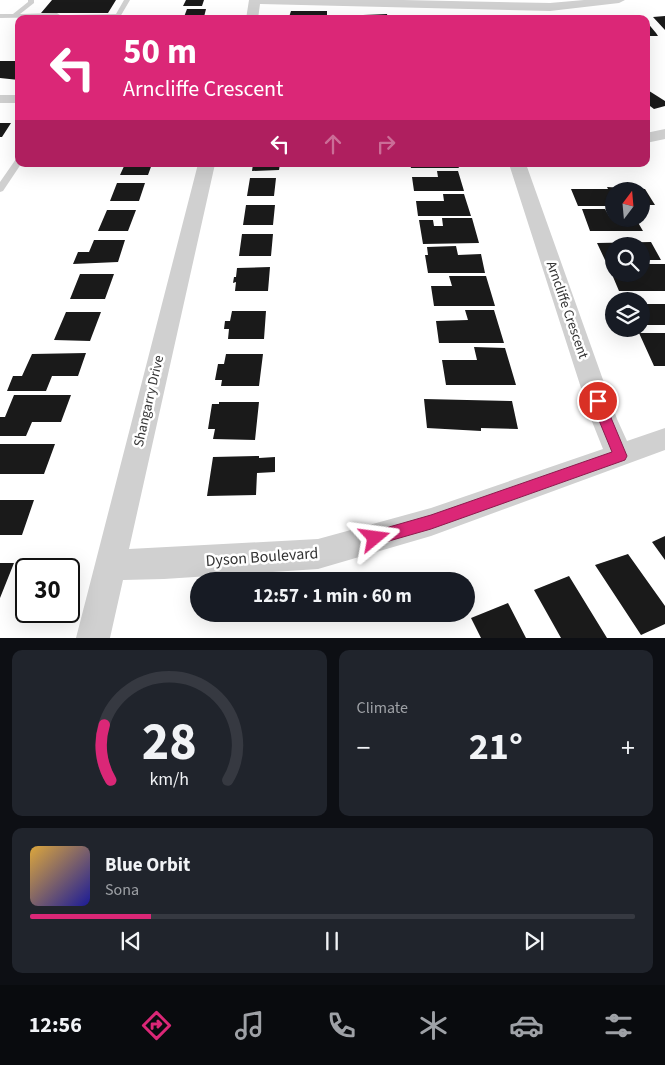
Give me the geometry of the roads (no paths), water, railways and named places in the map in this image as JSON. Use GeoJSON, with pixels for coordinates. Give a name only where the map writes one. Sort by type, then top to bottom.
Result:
{"type":"FeatureCollection","features":[{"type":"Feature","properties":{"kind":"street"},"geometry":{"type":"LineString","coordinates":[[253,15],[256,0],[550,7],[613,0]]}},
{"type":"Feature","properties":{"kind":"street"},"geometry":{"type":"LineString","coordinates":[[0,99],[15,99]]}},
{"type":"Feature","properties":{"kind":"street"},"geometry":{"type":"LineString","coordinates":[[650,137],[665,134]]}},
{"type":"Feature","properties":{"kind":"street","name":"Shangarry Drive"},"geometry":{"type":"LineString","coordinates":[[93,638],[205,167]]}},
{"type":"Feature","properties":{"kind":"street","name":"Arncliffe Crescent"},"geometry":{"type":"LineString","coordinates":[[519,167],[604,420],[620,456]]}},
{"type":"Feature","properties":{"kind":"street","name":"Dyson Boulevard"},"geometry":{"type":"LineString","coordinates":[[110,565],[164,564],[318,554],[431,522],[665,439]]}},
{"type":"Feature","properties":{"kind":"lane"},"geometry":{"type":"LineString","coordinates":[[15,14],[28,7],[31,0]]}},
{"type":"Feature","properties":{"kind":"lane"},"geometry":{"type":"LineString","coordinates":[[119,15],[127,0]]}},
{"type":"Feature","properties":{"kind":"lane"},"geometry":{"type":"LineString","coordinates":[[0,16],[29,15]]}},
{"type":"Feature","properties":{"kind":"lane"},"geometry":{"type":"LineString","coordinates":[[0,21],[15,22]]}},
{"type":"Feature","properties":{"kind":"lane"},"geometry":{"type":"LineString","coordinates":[[0,189],[15,167]]}}]}
